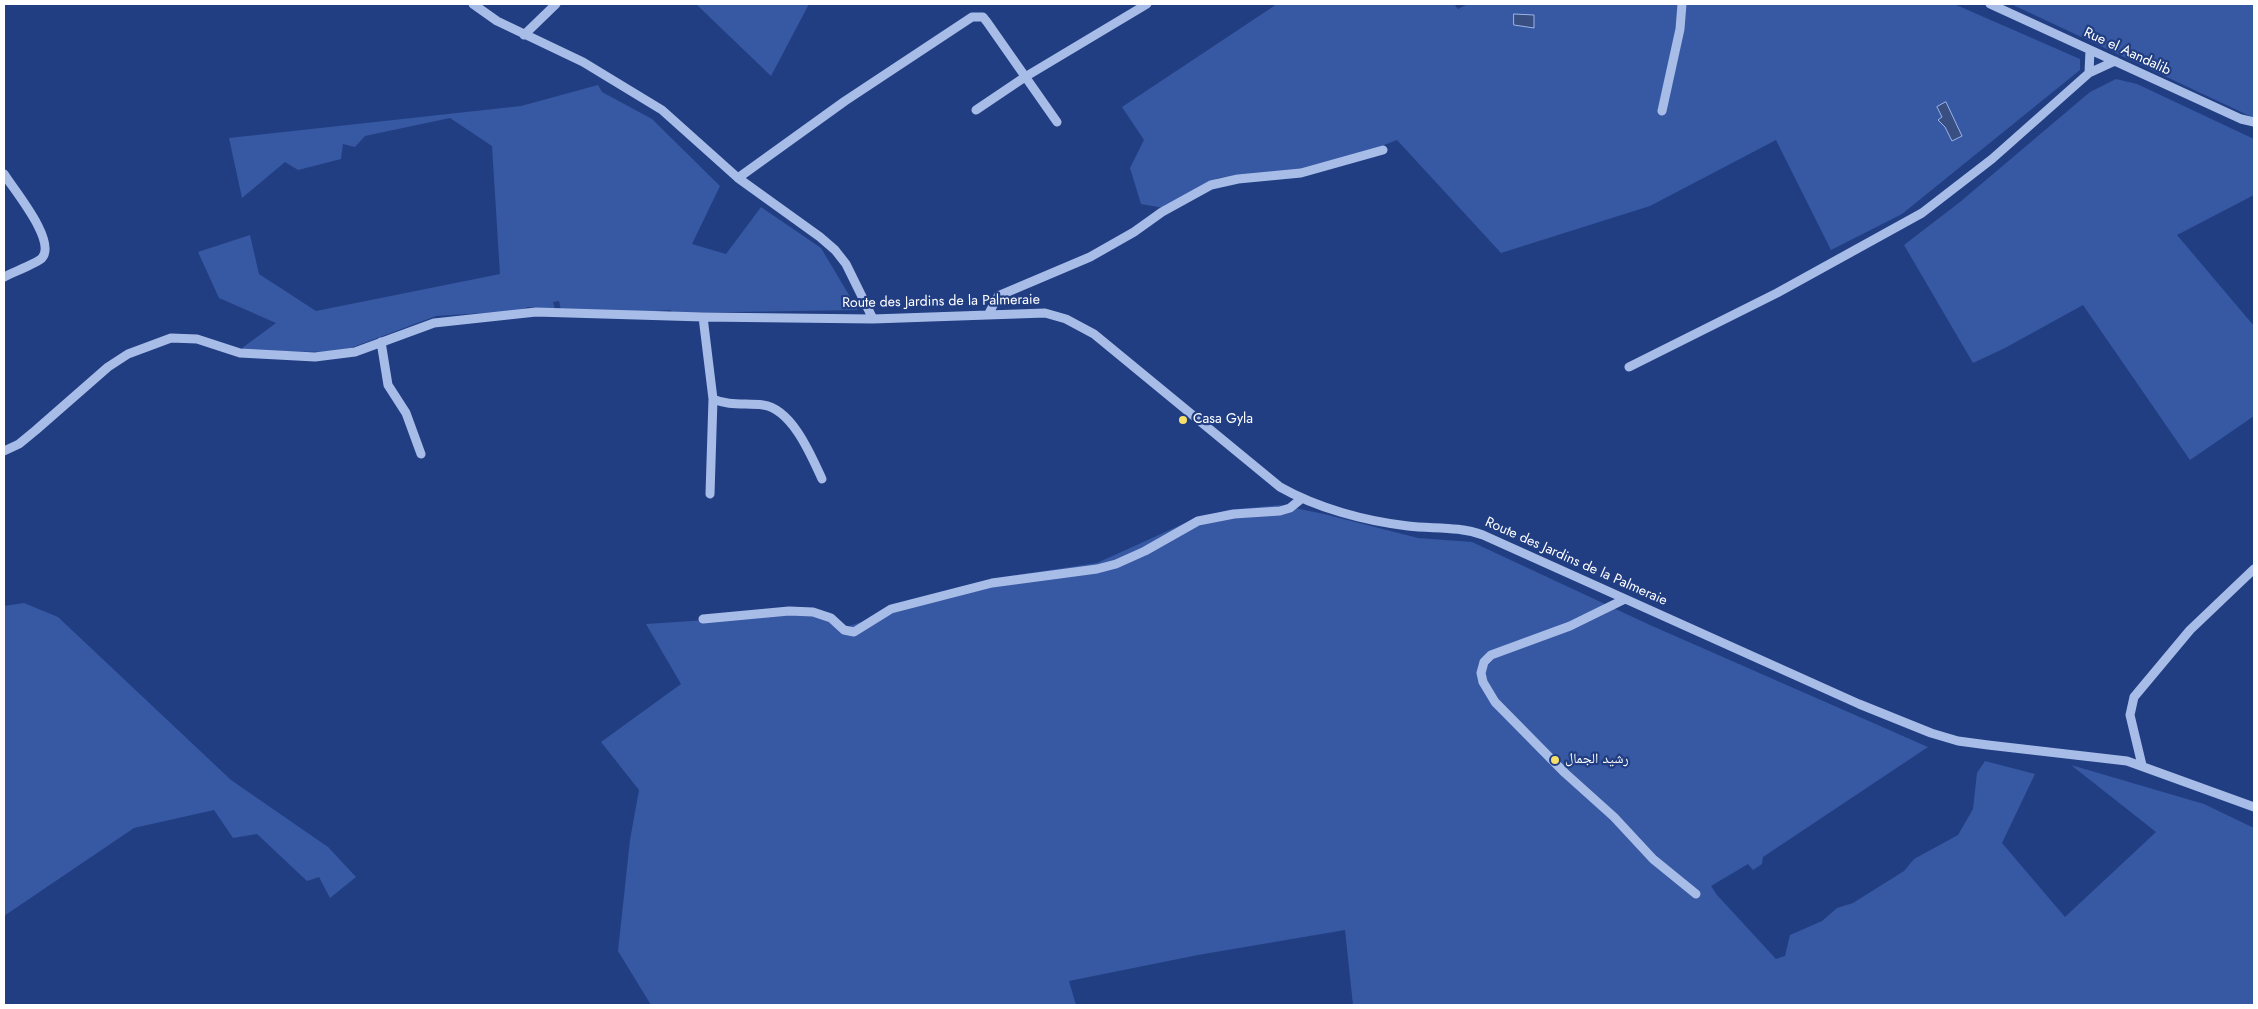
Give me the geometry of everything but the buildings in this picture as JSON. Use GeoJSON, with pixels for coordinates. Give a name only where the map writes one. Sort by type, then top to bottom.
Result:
{"type":"FeatureCollection","features":[{"type":"Feature","properties":{"kind":"street"},"geometry":{"type":"LineString","coordinates":[[474,4],[497,21],[583,62],[651,102],[682,127],[738,178],[820,236],[835,250],[850,271],[873,319]]}},
{"type":"Feature","properties":{"kind":"street"},"geometry":{"type":"LineString","coordinates":[[524,35],[556,4]]}},
{"type":"Feature","properties":{"kind":"street"},"geometry":{"type":"LineString","coordinates":[[976,110],[1025,77],[1147,4]]}},
{"type":"Feature","properties":{"kind":"street"},"geometry":{"type":"LineString","coordinates":[[1662,111],[1680,28],[1682,4]]}},
{"type":"Feature","properties":{"kind":"street","name":"Rue el Aandalib"},"geometry":{"type":"LineString","coordinates":[[1990,4],[2233,115],[2254,122]]}},
{"type":"Feature","properties":{"kind":"street"},"geometry":{"type":"LineString","coordinates":[[738,178],[846,101],[972,16],[983,17],[1057,122]]}},
{"type":"Feature","properties":{"kind":"street"},"geometry":{"type":"LineString","coordinates":[[2089,73],[2090,50]]}},
{"type":"Feature","properties":{"kind":"street"},"geometry":{"type":"LineString","coordinates":[[1629,367],[1792,285],[1922,213],[1992,160],[2089,73],[2115,61]]}},
{"type":"Feature","properties":{"kind":"street"},"geometry":{"type":"LineString","coordinates":[[988,315],[998,296],[1090,257],[1134,232],[1162,212],[1211,185],[1238,179],[1301,173],[1384,150]]}},
{"type":"Feature","properties":{"kind":"street"},"geometry":{"type":"LineString","coordinates":[[4,174],[42,231],[45,252],[41,259],[4,277]]}},
{"type":"Feature","properties":{"kind":"street","name":"Route des Jardins de la Palmeraie"},"geometry":{"type":"LineString","coordinates":[[4,451],[19,444],[108,367],[128,354],[171,338],[197,339],[240,353],[287,357],[341,355],[434,323],[536,312],[704,317],[873,319],[1045,313],[1066,319],[1094,334],[1280,487],[1302,499],[1396,525],[1469,530],[1859,704],[1932,733],[1958,741],[2127,761],[2254,807]]}},
{"type":"Feature","properties":{"kind":"street"},"geometry":{"type":"LineString","coordinates":[[704,317],[713,399],[710,494]]}},
{"type":"Feature","properties":{"kind":"street"},"geometry":{"type":"LineString","coordinates":[[381,342],[388,385],[406,413],[421,454]]}},
{"type":"Feature","properties":{"kind":"street"},"geometry":{"type":"LineString","coordinates":[[713,399],[724,404],[762,405],[776,408],[783,413],[808,449],[822,478]]}},
{"type":"Feature","properties":{"kind":"street"},"geometry":{"type":"LineString","coordinates":[[703,618],[813,612],[831,618],[844,630],[854,632],[891,609],[992,584],[1096,569],[1116,564],[1145,551],[1198,521],[1234,514],[1280,511],[1290,508],[1302,499]]}},
{"type":"Feature","properties":{"kind":"street"},"geometry":{"type":"LineString","coordinates":[[2142,765],[2130,715],[2134,697],[2190,630],[2254,569]]}},
{"type":"Feature","properties":{"kind":"street"},"geometry":{"type":"LineString","coordinates":[[1625,599],[1570,626],[1491,655],[1484,662],[1481,673],[1483,682],[1495,702],[1565,774],[1614,817],[1653,859],[1696,894]]}},
{"type":"Feature","properties":{"kind":"shaded area"},"geometry":{"type":"Polygon","coordinates":[[[696,4],[809,4],[771,76],[696,4]]]}},
{"type":"Feature","properties":{"kind":"shaded area"},"geometry":{"type":"Polygon","coordinates":[[[1277,4],[1454,4],[1458,9],[1468,4],[1954,4],[2080,59],[2080,70],[1902,214],[1831,250],[1776,140],[1650,206],[1501,253],[1397,140],[1356,156],[1297,171],[1218,178],[1164,208],[1141,204],[1130,168],[1144,140],[1122,107],[1277,4]]]}},
{"type":"Feature","properties":{"kind":"shaded area"},"geometry":{"type":"Polygon","coordinates":[[[2011,4],[2254,4],[2254,118],[2011,4]]]}},
{"type":"Feature","properties":{"kind":"shaded area"},"geometry":{"type":"Polygon","coordinates":[[[1514,14],[1534,15],[1534,28],[1514,25],[1514,14]]]}},
{"type":"Feature","properties":{"kind":"shaded area"},"geometry":{"type":"Polygon","coordinates":[[[2116,79],[2137,84],[2254,139],[2254,195],[2177,235],[2254,326],[2254,416],[2190,460],[2083,305],[2005,348],[1973,363],[1904,245],[1960,202],[2090,92],[2116,79]]]}},
{"type":"Feature","properties":{"kind":"shaded area"},"geometry":{"type":"Polygon","coordinates":[[[598,85],[602,92],[652,119],[720,186],[692,244],[726,254],[761,207],[821,248],[858,310],[674,313],[670,310],[612,314],[561,310],[559,301],[553,302],[555,309],[528,307],[516,311],[436,316],[340,352],[238,351],[276,323],[219,298],[198,252],[250,235],[259,274],[316,311],[500,274],[492,146],[450,118],[365,136],[355,147],[343,144],[341,159],[298,170],[285,162],[242,198],[229,138],[521,106],[598,85]]]}},
{"type":"Feature","properties":{"kind":"shaded area"},"geometry":{"type":"Polygon","coordinates":[[[1946,102],[1962,136],[1952,141],[1945,127],[1938,120],[1942,117],[1937,107],[1946,102]]]}},
{"type":"Feature","properties":{"kind":"shaded area"},"geometry":{"type":"Polygon","coordinates":[[[1280,505],[1418,538],[1472,542],[1650,625],[1928,747],[1763,857],[1762,864],[1753,870],[1748,864],[1711,886],[1717,895],[1776,959],[1785,956],[1790,935],[1822,921],[1837,908],[1853,903],[1904,871],[1914,859],[1958,835],[1973,809],[1977,773],[1985,761],[2035,774],[2002,843],[2065,917],[2156,832],[2071,765],[2204,804],[2254,828],[2254,1005],[1353,1005],[1345,930],[1198,955],[1069,981],[1076,1005],[651,1005],[618,951],[630,840],[639,790],[601,742],[681,684],[646,624],[828,612],[846,627],[1003,577],[1097,563],[1185,523],[1227,510],[1280,505]]]}},
{"type":"Feature","properties":{"kind":"shaded area"},"geometry":{"type":"Polygon","coordinates":[[[24,603],[58,617],[231,780],[328,847],[356,877],[330,898],[319,877],[307,881],[257,834],[233,838],[214,810],[134,828],[4,916],[4,606],[24,603]]]}},
{"type":"Feature","properties":{"kind":"place","name":"Casa Gyla"},"geometry":{"type":"Point","coordinates":[1183,420]}},
{"type":"Feature","properties":{"kind":"place","name":"رشيد الجمال"},"geometry":{"type":"Point","coordinates":[1555,760]}}]}
